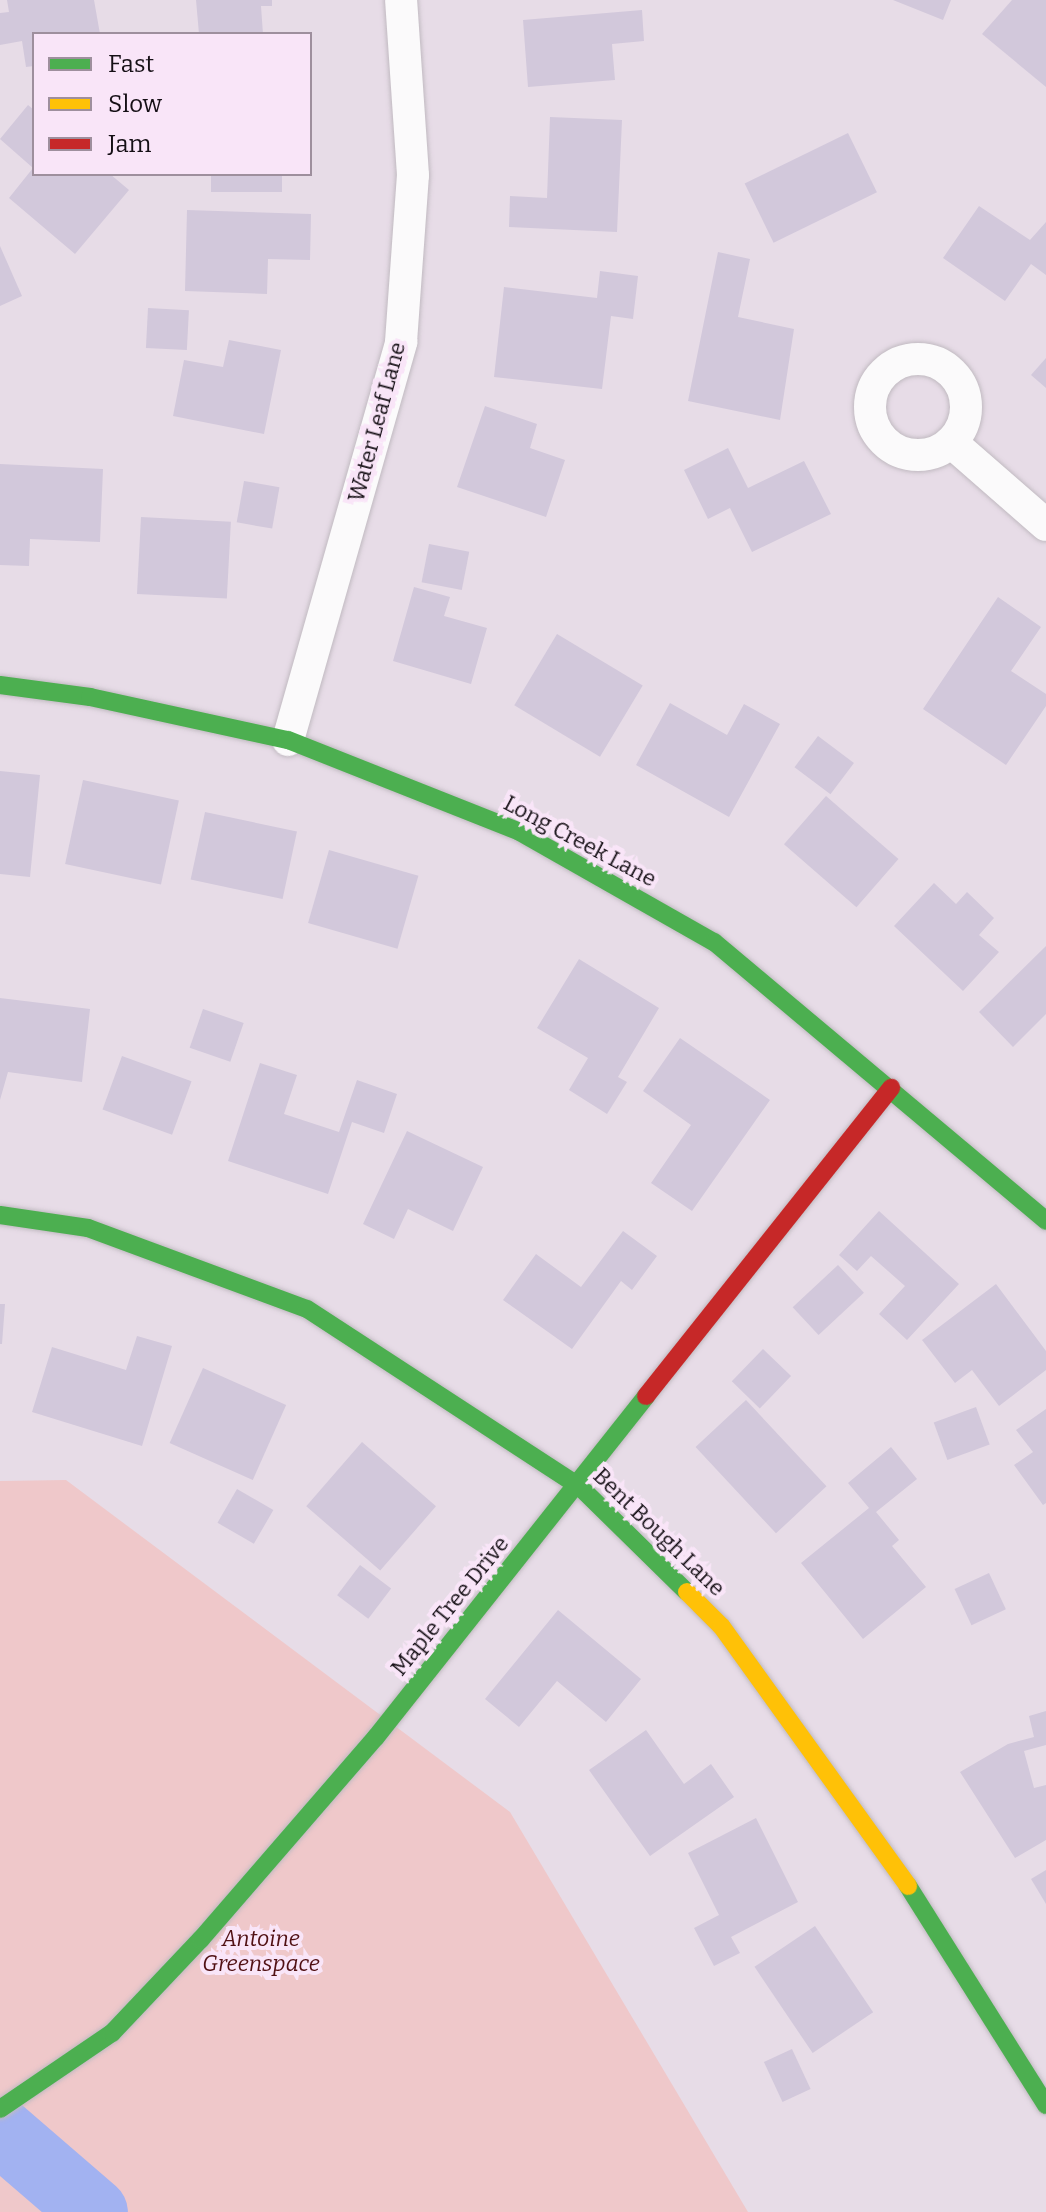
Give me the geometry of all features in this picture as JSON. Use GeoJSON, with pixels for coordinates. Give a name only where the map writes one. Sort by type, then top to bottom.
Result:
{"type":"FeatureCollection","features":[{"type":"Feature","properties":{"kind":"street","name":"Water Leaf Lane"},"geometry":{"type":"LineString","coordinates":[[288,740],[401,342],[413,175],[401,0]]}},
{"type":"Feature","properties":{"kind":"street"},"geometry":{"type":"LineString","coordinates":[[951,442],[1046,525]]}},
{"type":"Feature","properties":{"kind":"street","name":"Long Creek Lane"},"geometry":{"type":"LineString","coordinates":[[0,685],[90,697],[288,740],[520,832],[714,942],[1046,1221]]}},
{"type":"Feature","properties":{"kind":"street","name":"Maple Tree Drive"},"geometry":{"type":"LineString","coordinates":[[0,2109],[112,2033],[365,1749],[579,1486],[891,1088]]}},
{"type":"Feature","properties":{"kind":"street","name":"Bent Bough Lane"},"geometry":{"type":"LineString","coordinates":[[0,1215],[88,1228],[307,1309],[579,1486],[722,1627],[877,1836],[1046,2105]]}},
{"type":"Feature","properties":{"kind":"green space","name":"Antoine Greenspace"},"geometry":{"type":"Polygon","coordinates":[[[66,1480],[510,1812],[748,2212],[0,2212],[0,1481],[66,1480]]]}},
{"type":"Feature","properties":{"kind":"building"},"geometry":{"type":"Polygon","coordinates":[[[7,0],[94,0],[100,32],[32,32],[32,66],[26,67],[22,41],[0,45],[0,13],[9,12],[7,0]]]}},
{"type":"Feature","properties":{"kind":"building"},"geometry":{"type":"Polygon","coordinates":[[[196,0],[272,0],[272,6],[261,6],[263,32],[199,32],[196,0]]]}},
{"type":"Feature","properties":{"kind":"building"},"geometry":{"type":"Polygon","coordinates":[[[893,0],[951,0],[943,20],[893,0]]]}},
{"type":"Feature","properties":{"kind":"building"},"geometry":{"type":"Polygon","coordinates":[[[1012,0],[1046,0],[1046,87],[982,34],[1012,0]]]}},
{"type":"Feature","properties":{"kind":"building"},"geometry":{"type":"Polygon","coordinates":[[[642,10],[644,41],[612,44],[615,80],[528,87],[523,20],[642,10]]]}},
{"type":"Feature","properties":{"kind":"building"},"geometry":{"type":"Polygon","coordinates":[[[28,105],[32,108],[32,167],[0,139],[28,105]]]}},
{"type":"Feature","properties":{"kind":"building"},"geometry":{"type":"Polygon","coordinates":[[[550,117],[622,120],[617,232],[509,227],[510,196],[547,198],[550,117]]]}},
{"type":"Feature","properties":{"kind":"building"},"geometry":{"type":"Polygon","coordinates":[[[848,133],[877,192],[774,243],[745,183],[848,133]]]}},
{"type":"Feature","properties":{"kind":"building"},"geometry":{"type":"Polygon","coordinates":[[[32,169],[32,176],[112,176],[129,190],[75,254],[9,198],[32,169]]]}},
{"type":"Feature","properties":{"kind":"building"},"geometry":{"type":"Polygon","coordinates":[[[211,176],[282,176],[282,192],[211,192],[211,176]]]}},
{"type":"Feature","properties":{"kind":"building"},"geometry":{"type":"Polygon","coordinates":[[[979,206],[1030,240],[1046,222],[1046,275],[1031,264],[1005,301],[943,258],[979,206]]]}},
{"type":"Feature","properties":{"kind":"building"},"geometry":{"type":"Polygon","coordinates":[[[187,210],[311,214],[310,260],[268,259],[267,294],[185,291],[187,210]]]}},
{"type":"Feature","properties":{"kind":"building"},"geometry":{"type":"Polygon","coordinates":[[[0,246],[22,296],[0,306],[0,246]]]}},
{"type":"Feature","properties":{"kind":"building"},"geometry":{"type":"Polygon","coordinates":[[[718,252],[750,259],[738,317],[794,329],[780,420],[688,401],[718,252]]]}},
{"type":"Feature","properties":{"kind":"building"},"geometry":{"type":"Polygon","coordinates":[[[600,271],[638,276],[633,319],[611,316],[602,389],[494,377],[504,287],[597,298],[600,271]]]}},
{"type":"Feature","properties":{"kind":"building"},"geometry":{"type":"Polygon","coordinates":[[[148,308],[189,310],[187,350],[146,348],[148,308]]]}},
{"type":"Feature","properties":{"kind":"building"},"geometry":{"type":"Polygon","coordinates":[[[229,340],[281,350],[264,434],[173,416],[184,360],[223,367],[229,340]]]}},
{"type":"Feature","properties":{"kind":"building"},"geometry":{"type":"Polygon","coordinates":[[[1046,358],[1046,388],[1031,375],[1046,358]]]}},
{"type":"Feature","properties":{"kind":"building"},"geometry":{"type":"Polygon","coordinates":[[[485,406],[537,424],[530,448],[565,460],[546,517],[457,487],[485,406]]]}},
{"type":"Feature","properties":{"kind":"building"},"geometry":{"type":"Polygon","coordinates":[[[728,448],[748,488],[804,461],[831,514],[752,552],[730,508],[708,519],[684,470],[728,448]]]}},
{"type":"Feature","properties":{"kind":"building"},"geometry":{"type":"Polygon","coordinates":[[[0,464],[103,469],[100,542],[30,539],[29,566],[0,565],[0,464]]]}},
{"type":"Feature","properties":{"kind":"building"},"geometry":{"type":"Polygon","coordinates":[[[244,481],[279,487],[272,529],[237,522],[244,481]]]}},
{"type":"Feature","properties":{"kind":"building"},"geometry":{"type":"Polygon","coordinates":[[[141,517],[231,522],[227,599],[137,594],[141,517]]]}},
{"type":"Feature","properties":{"kind":"building"},"geometry":{"type":"Polygon","coordinates":[[[429,544],[469,552],[462,590],[422,582],[429,544]]]}},
{"type":"Feature","properties":{"kind":"building"},"geometry":{"type":"Polygon","coordinates":[[[414,587],[450,597],[444,616],[487,628],[471,684],[393,661],[414,587]]]}},
{"type":"Feature","properties":{"kind":"building"},"geometry":{"type":"Polygon","coordinates":[[[998,597],[1041,627],[1011,671],[1046,694],[1046,706],[1006,765],[923,709],[998,597]]]}},
{"type":"Feature","properties":{"kind":"building"},"geometry":{"type":"Polygon","coordinates":[[[557,634],[643,686],[600,757],[514,705],[557,634]]]}},
{"type":"Feature","properties":{"kind":"building"},"geometry":{"type":"Polygon","coordinates":[[[670,703],[727,735],[744,704],[780,724],[729,817],[636,765],[670,703]]]}},
{"type":"Feature","properties":{"kind":"building"},"geometry":{"type":"Polygon","coordinates":[[[818,736],[854,763],[830,794],[795,767],[818,736]]]}},
{"type":"Feature","properties":{"kind":"building"},"geometry":{"type":"Polygon","coordinates":[[[0,771],[40,775],[30,877],[0,874],[0,771]]]}},
{"type":"Feature","properties":{"kind":"building"},"geometry":{"type":"Polygon","coordinates":[[[83,780],[179,800],[161,884],[65,864],[83,780]]]}},
{"type":"Feature","properties":{"kind":"building"},"geometry":{"type":"Polygon","coordinates":[[[826,796],[898,859],[856,907],[784,844],[826,796]]]}},
{"type":"Feature","properties":{"kind":"building"},"geometry":{"type":"Polygon","coordinates":[[[205,812],[297,832],[283,899],[191,879],[205,812]]]}},
{"type":"Feature","properties":{"kind":"building"},"geometry":{"type":"Polygon","coordinates":[[[329,850],[418,876],[397,949],[308,923],[329,850]]]}},
{"type":"Feature","properties":{"kind":"building"},"geometry":{"type":"Polygon","coordinates":[[[934,883],[956,904],[967,892],[994,918],[979,935],[999,952],[963,991],[894,926],[934,883]]]}},
{"type":"Feature","properties":{"kind":"building"},"geometry":{"type":"Polygon","coordinates":[[[1046,946],[1046,1014],[1013,1047],[979,1012],[1046,946]]]}},
{"type":"Feature","properties":{"kind":"building"},"geometry":{"type":"Polygon","coordinates":[[[579,959],[659,1008],[618,1077],[627,1082],[607,1114],[569,1090],[588,1058],[537,1028],[579,959]]]}},
{"type":"Feature","properties":{"kind":"building"},"geometry":{"type":"Polygon","coordinates":[[[0,998],[90,1009],[82,1082],[8,1072],[0,1100],[0,998]]]}},
{"type":"Feature","properties":{"kind":"building"},"geometry":{"type":"Polygon","coordinates":[[[203,1009],[244,1023],[230,1062],[190,1048],[203,1009]]]}},
{"type":"Feature","properties":{"kind":"building"},"geometry":{"type":"Polygon","coordinates":[[[680,1038],[770,1100],[692,1211],[651,1183],[691,1125],[643,1091],[680,1038]]]}},
{"type":"Feature","properties":{"kind":"building"},"geometry":{"type":"Polygon","coordinates":[[[122,1056],[192,1081],[172,1135],[103,1110],[122,1056]]]}},
{"type":"Feature","properties":{"kind":"building"},"geometry":{"type":"Polygon","coordinates":[[[260,1063],[297,1075],[284,1114],[339,1132],[357,1080],[397,1094],[384,1133],[352,1122],[328,1194],[228,1161],[260,1063]]]}},
{"type":"Feature","properties":{"kind":"building"},"geometry":{"type":"Polygon","coordinates":[[[407,1131],[483,1167],[453,1231],[408,1209],[394,1239],[363,1224],[407,1131]]]}},
{"type":"Feature","properties":{"kind":"building"},"geometry":{"type":"Polygon","coordinates":[[[879,1211],[959,1284],[907,1340],[879,1314],[905,1286],[871,1256],[857,1271],[839,1255],[879,1211]]]}},
{"type":"Feature","properties":{"kind":"building"},"geometry":{"type":"Polygon","coordinates":[[[623,1231],[657,1256],[632,1290],[621,1281],[572,1349],[503,1300],[536,1254],[581,1287],[623,1231]]]}},
{"type":"Feature","properties":{"kind":"building"},"geometry":{"type":"Polygon","coordinates":[[[838,1265],[864,1293],[819,1335],[793,1307],[838,1265]]]}},
{"type":"Feature","properties":{"kind":"building"},"geometry":{"type":"Polygon","coordinates":[[[996,1284],[1046,1351],[1046,1370],[999,1406],[972,1370],[955,1383],[922,1340],[996,1284]]]}},
{"type":"Feature","properties":{"kind":"building"},"geometry":{"type":"Polygon","coordinates":[[[0,1304],[5,1304],[2,1344],[0,1344],[0,1304]]]}},
{"type":"Feature","properties":{"kind":"building"},"geometry":{"type":"Polygon","coordinates":[[[137,1336],[172,1346],[142,1446],[32,1412],[52,1347],[126,1370],[137,1336]]]}},
{"type":"Feature","properties":{"kind":"building"},"geometry":{"type":"Polygon","coordinates":[[[763,1349],[791,1376],[760,1408],[732,1381],[763,1349]]]}},
{"type":"Feature","properties":{"kind":"building"},"geometry":{"type":"Polygon","coordinates":[[[203,1368],[286,1405],[253,1480],[170,1443],[203,1368]]]}},
{"type":"Feature","properties":{"kind":"building"},"geometry":{"type":"Polygon","coordinates":[[[746,1400],[826,1486],[776,1533],[696,1447],[746,1400]]]}},
{"type":"Feature","properties":{"kind":"building"},"geometry":{"type":"Polygon","coordinates":[[[976,1407],[990,1445],[947,1460],[934,1422],[976,1407]]]}},
{"type":"Feature","properties":{"kind":"building"},"geometry":{"type":"Polygon","coordinates":[[[1046,1409],[1046,1503],[1043,1505],[1014,1465],[1033,1452],[1016,1430],[1046,1409]]]}},
{"type":"Feature","properties":{"kind":"building"},"geometry":{"type":"Polygon","coordinates":[[[362,1442],[436,1506],[380,1570],[306,1506],[362,1442]]]}},
{"type":"Feature","properties":{"kind":"building"},"geometry":{"type":"Polygon","coordinates":[[[891,1447],[917,1479],[876,1512],[899,1540],[892,1546],[926,1587],[863,1639],[801,1563],[869,1508],[848,1483],[891,1447]]]}},
{"type":"Feature","properties":{"kind":"building"},"geometry":{"type":"Polygon","coordinates":[[[237,1489],[273,1510],[254,1544],[218,1523],[237,1489]]]}},
{"type":"Feature","properties":{"kind":"building"},"geometry":{"type":"Polygon","coordinates":[[[360,1565],[391,1588],[368,1619],[337,1595],[360,1565]]]}},
{"type":"Feature","properties":{"kind":"building"},"geometry":{"type":"Polygon","coordinates":[[[989,1573],[1006,1609],[971,1625],[955,1589],[989,1573]]]}},
{"type":"Feature","properties":{"kind":"building"},"geometry":{"type":"Polygon","coordinates":[[[558,1610],[641,1679],[606,1722],[557,1681],[519,1727],[485,1699],[558,1610]]]}},
{"type":"Feature","properties":{"kind":"building"},"geometry":{"type":"Polygon","coordinates":[[[1046,1711],[1046,1745],[1024,1751],[1034,1788],[1046,1785],[1046,1840],[1015,1858],[960,1772],[1008,1744],[1034,1737],[1029,1716],[1046,1711]]]}},
{"type":"Feature","properties":{"kind":"building"},"geometry":{"type":"Polygon","coordinates":[[[646,1730],[684,1784],[711,1764],[734,1797],[650,1856],[589,1770],[646,1730]]]}},
{"type":"Feature","properties":{"kind":"building"},"geometry":{"type":"Polygon","coordinates":[[[756,1818],[798,1902],[731,1937],[740,1953],[714,1966],[694,1928],[719,1915],[688,1853],[756,1818]]]}},
{"type":"Feature","properties":{"kind":"building"},"geometry":{"type":"Polygon","coordinates":[[[1046,1870],[1046,1904],[1031,1879],[1046,1870]]]}},
{"type":"Feature","properties":{"kind":"building"},"geometry":{"type":"Polygon","coordinates":[[[815,1926],[873,2012],[813,2053],[754,1967],[815,1926]]]}},
{"type":"Feature","properties":{"kind":"building"},"geometry":{"type":"Polygon","coordinates":[[[792,2049],[811,2089],[782,2102],[764,2062],[792,2049]]]}},
{"type":"Feature","properties":{"kind":"waterway"},"geometry":{"type":"LineString","coordinates":[[0,2131],[94,2212]]}},
{"type":"Feature","properties":{"kind":"traffic: fast"},"geometry":{"type":"LineString","coordinates":[[0,685],[90,697],[288,740],[520,832],[714,942],[1046,1221]]}},
{"type":"Feature","properties":{"kind":"traffic: fast"},"geometry":{"type":"LineString","coordinates":[[0,1215],[88,1228],[307,1309],[579,1486],[687,1592]]}},
{"type":"Feature","properties":{"kind":"traffic: fast"},"geometry":{"type":"LineString","coordinates":[[0,2109],[112,2033],[201,1939],[376,1737],[646,1396]]}},
{"type":"Feature","properties":{"kind":"traffic: fast"},"geometry":{"type":"LineString","coordinates":[[908,1886],[1046,2105]]}},
{"type":"Feature","properties":{"kind":"traffic: slow"},"geometry":{"type":"LineString","coordinates":[[687,1592],[722,1627],[908,1886]]}},
{"type":"Feature","properties":{"kind":"traffic: jam"},"geometry":{"type":"LineString","coordinates":[[646,1396],[891,1088]]}}]}
